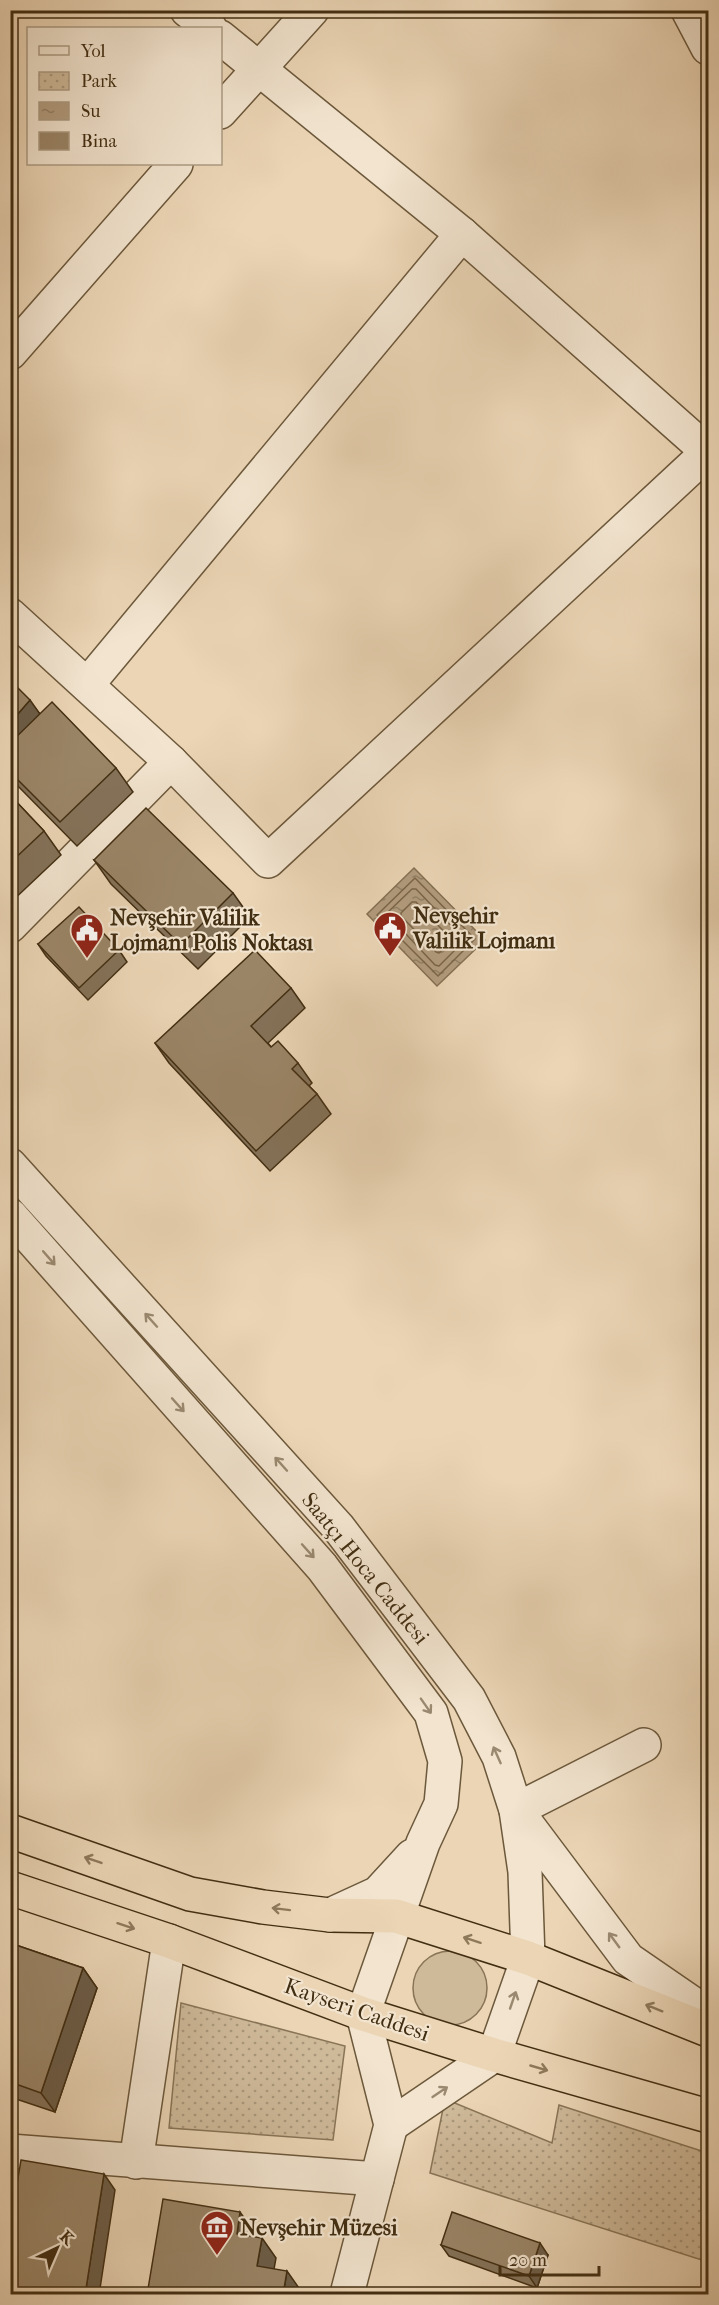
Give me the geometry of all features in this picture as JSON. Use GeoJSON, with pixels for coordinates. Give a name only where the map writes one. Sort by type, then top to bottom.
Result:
{"type":"FeatureCollection","features":[{"type":"Feature","properties":{"kind":"highway"},"geometry":{"type":"LineString","coordinates":[[10,1831],[190,1894],[263,1907],[330,1915],[396,1916],[528,1958],[708,2030]]}},
{"type":"Feature","properties":{"kind":"highway","name":"Kayseri Caddesi"},"geometry":{"type":"LineString","coordinates":[[10,1888],[169,1941],[363,2014],[494,2055],[708,2116]]}},
{"type":"Feature","properties":{"kind":"street"},"geometry":{"type":"LineString","coordinates":[[188,10],[209,27]]}},
{"type":"Feature","properties":{"kind":"street"},"geometry":{"type":"LineString","coordinates":[[222,110],[312,10]]}},
{"type":"Feature","properties":{"kind":"street"},"geometry":{"type":"LineString","coordinates":[[688,10],[708,48]]}},
{"type":"Feature","properties":{"kind":"street"},"geometry":{"type":"LineString","coordinates":[[10,615],[171,762],[268,861],[708,452],[462,234],[222,40]]}},
{"type":"Feature","properties":{"kind":"street"},"geometry":{"type":"LineString","coordinates":[[10,353],[175,165]]}},
{"type":"Feature","properties":{"kind":"street"},"geometry":{"type":"LineString","coordinates":[[87,685],[462,234]]}},
{"type":"Feature","properties":{"kind":"street"},"geometry":{"type":"LineString","coordinates":[[10,926],[171,762]]}},
{"type":"Feature","properties":{"kind":"street","name":"Saatçı Hoca Caddesi"},"geometry":{"type":"LineString","coordinates":[[10,1165],[338,1527],[469,1699],[499,1758],[516,1810],[525,1872],[528,1958],[494,2055]]}},
{"type":"Feature","properties":{"kind":"street","name":"Saatçı Hoca Caddesi"},"geometry":{"type":"LineString","coordinates":[[10,1215],[322,1568],[431,1713],[446,1761],[441,1804],[423,1843],[363,2014]]}},
{"type":"Feature","properties":{"kind":"street"},"geometry":{"type":"LineString","coordinates":[[644,1745],[516,1810],[628,1959],[708,2014]]}},
{"type":"Feature","properties":{"kind":"street"},"geometry":{"type":"LineString","coordinates":[[330,1915],[378,1893],[423,1843]]}},
{"type":"Feature","properties":{"kind":"street"},"geometry":{"type":"LineString","coordinates":[[136,2162],[169,1941]]}},
{"type":"Feature","properties":{"kind":"street"},"geometry":{"type":"LineString","coordinates":[[347,2295],[392,2125],[363,2014]]}},
{"type":"Feature","properties":{"kind":"street"},"geometry":{"type":"LineString","coordinates":[[392,2125],[494,2055]]}},
{"type":"Feature","properties":{"kind":"street"},"geometry":{"type":"LineString","coordinates":[[10,2151],[377,2179]]}},
{"type":"Feature","properties":{"kind":"green space"},"geometry":{"type":"Polygon","coordinates":[[[450,1951],[471,1957],[481,1967],[487,1988],[481,2009],[471,2019],[450,2025],[429,2019],[419,2009],[413,1988],[419,1967],[429,1957],[450,1951]]]}},
{"type":"Feature","properties":{"kind":"green space"},"geometry":{"type":"Polygon","coordinates":[[[181,2003],[345,2046],[333,2140],[169,2128],[181,2003]]]}},
{"type":"Feature","properties":{"kind":"green space"},"geometry":{"type":"Polygon","coordinates":[[[445,2099],[552,2143],[559,2105],[708,2153],[708,2262],[430,2173],[445,2099]]]}},
{"type":"Feature","properties":{"kind":"water"},"geometry":{"type":"Polygon","coordinates":[[[414,868],[485,940],[437,986],[367,914],[414,868]]]}},
{"type":"Feature","properties":{"kind":"building"},"geometry":{"type":"Polygon","coordinates":[[[10,680],[30,700],[10,723],[10,680]]]}},
{"type":"Feature","properties":{"kind":"building"},"geometry":{"type":"Polygon","coordinates":[[[52,702],[116,768],[60,822],[10,772],[10,743],[52,702]]]}},
{"type":"Feature","properties":{"kind":"building"},"geometry":{"type":"Polygon","coordinates":[[[10,795],[44,831],[10,863],[10,795]]]}},
{"type":"Feature","properties":{"kind":"building"},"geometry":{"type":"Polygon","coordinates":[[[146,808],[233,893],[181,945],[94,860],[146,808]]]}},
{"type":"Feature","properties":{"kind":"building","name":"Nevşehir Valilik Lojmanı Polis Noktası"},"geometry":{"type":"Polygon","coordinates":[[[79,907],[119,950],[79,988],[38,944],[79,907]]]}},
{"type":"Feature","properties":{"kind":"building"},"geometry":{"type":"Polygon","coordinates":[[[255,950],[291,988],[251,1026],[271,1047],[278,1041],[298,1063],[292,1069],[317,1094],[256,1151],[155,1043],[255,950]]]}},
{"type":"Feature","properties":{"kind":"building"},"geometry":{"type":"Polygon","coordinates":[[[10,1943],[83,1968],[41,2093],[10,2082],[10,1943]]]}},
{"type":"Feature","properties":{"kind":"building"},"geometry":{"type":"Polygon","coordinates":[[[21,2160],[104,2174],[85,2295],[10,2295],[10,2225],[21,2160]]]}},
{"type":"Feature","properties":{"kind":"building","name":"Nevşehir Müzesi"},"geometry":{"type":"Polygon","coordinates":[[[163,2199],[240,2212],[237,2234],[262,2238],[257,2266],[287,2271],[283,2295],[147,2295],[163,2199]]]}},
{"type":"Feature","properties":{"kind":"building"},"geometry":{"type":"Polygon","coordinates":[[[452,2212],[540,2243],[529,2276],[441,2245],[452,2212]]]}},
{"type":"Feature","properties":{"kind":"place","name":"Nevşehir Valilik Lojmanı"},"geometry":{"type":"Point","coordinates":[390,957]}},
{"type":"Feature","properties":{"kind":"place","name":"Nevşehir Valilik Lojmanı Polis Noktası"},"geometry":{"type":"Point","coordinates":[87,959]}},
{"type":"Feature","properties":{"kind":"place","name":"Nevşehir Müzesi"},"geometry":{"type":"Point","coordinates":[217,2256]}}]}
